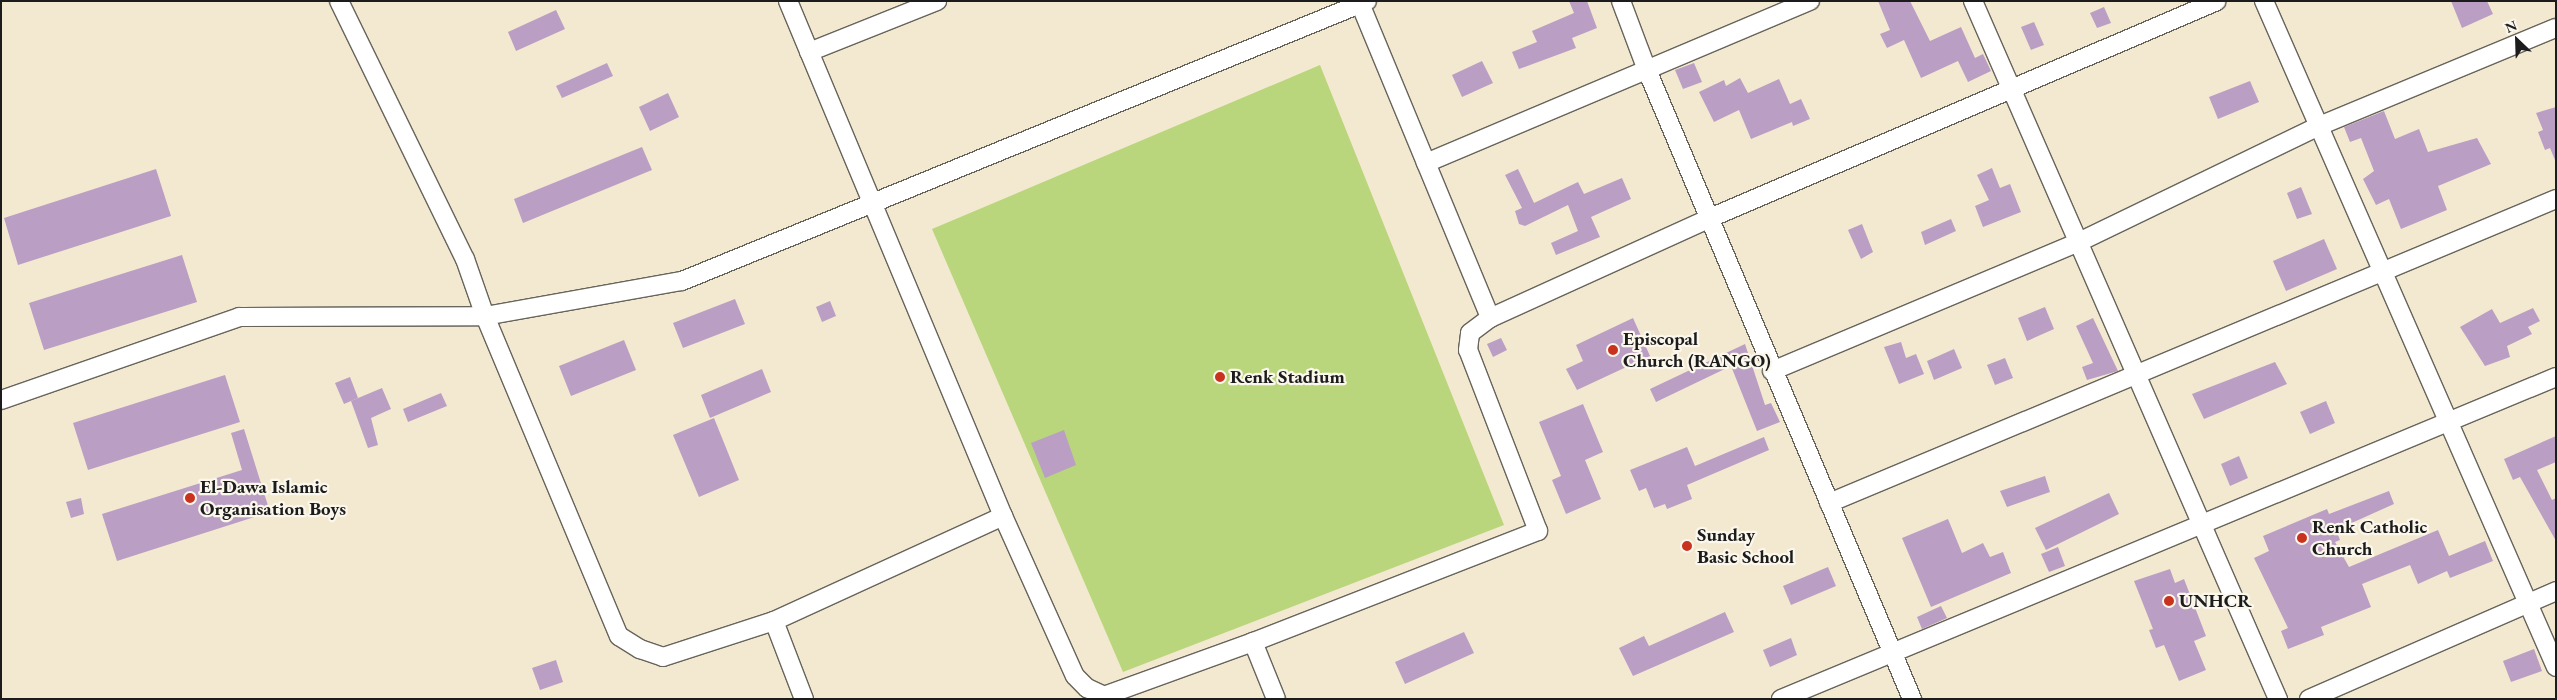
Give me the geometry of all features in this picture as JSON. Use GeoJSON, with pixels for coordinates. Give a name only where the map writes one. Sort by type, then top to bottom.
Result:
{"type":"FeatureCollection","features":[{"type":"Feature","properties":{"kind":"street"},"geometry":{"type":"LineString","coordinates":[[788,1],[1002,516],[1075,676],[1087,688],[1104,696],[1253,642],[1538,531],[1468,350],[1470,333],[1490,318],[1710,218],[2010,88],[2218,1]]}},
{"type":"Feature","properties":{"kind":"street"},"geometry":{"type":"LineString","coordinates":[[809,52],[937,1]]}},
{"type":"Feature","properties":{"kind":"street"},"geometry":{"type":"LineString","coordinates":[[1621,1],[1647,70],[1772,371],[1912,699]]}},
{"type":"Feature","properties":{"kind":"street"},"geometry":{"type":"LineString","coordinates":[[1426,163],[1810,1]]}},
{"type":"Feature","properties":{"kind":"street"},"geometry":{"type":"LineString","coordinates":[[1973,1],[2278,699]]}},
{"type":"Feature","properties":{"kind":"street"},"geometry":{"type":"LineString","coordinates":[[2264,1],[2385,271],[2556,667]]}},
{"type":"Feature","properties":{"kind":"street"},"geometry":{"type":"LineString","coordinates":[[343,2],[465,259],[485,316],[619,636],[640,649],[663,657],[774,620],[1002,516]]}},
{"type":"Feature","properties":{"kind":"street"},"geometry":{"type":"LineString","coordinates":[[1,400],[239,317],[485,316],[682,281],[1362,2],[1490,318]]}},
{"type":"Feature","properties":{"kind":"street"},"geometry":{"type":"LineString","coordinates":[[1772,371],[2079,242],[2319,126],[2556,28]]}},
{"type":"Feature","properties":{"kind":"street"},"geometry":{"type":"LineString","coordinates":[[1829,503],[2556,199]]}},
{"type":"Feature","properties":{"kind":"street"},"geometry":{"type":"LineString","coordinates":[[1781,699],[2556,377]]}},
{"type":"Feature","properties":{"kind":"street"},"geometry":{"type":"LineString","coordinates":[[2309,699],[2556,591]]}},
{"type":"Feature","properties":{"kind":"street"},"geometry":{"type":"LineString","coordinates":[[774,620],[804,699]]}},
{"type":"Feature","properties":{"kind":"street"},"geometry":{"type":"LineString","coordinates":[[1253,642],[1276,699]]}},
{"type":"Feature","properties":{"kind":"green space","name":"Renk Stadium"},"geometry":{"type":"Polygon","coordinates":[[[1320,65],[1504,525],[1123,672],[932,229],[1320,65]]]}},
{"type":"Feature","properties":{"kind":"building"},"geometry":{"type":"Polygon","coordinates":[[[1569,1],[1587,1],[1597,28],[1572,38],[1576,48],[1519,69],[1512,52],[1537,42],[1532,31],[1574,13],[1569,1]]]}},
{"type":"Feature","properties":{"kind":"building"},"geometry":{"type":"Polygon","coordinates":[[[1878,1],[1910,1],[1930,41],[1961,27],[1975,58],[1983,54],[1991,71],[1968,82],[1958,61],[1921,78],[1904,40],[1887,48],[1880,34],[1890,30],[1878,1]]]}},
{"type":"Feature","properties":{"kind":"building"},"geometry":{"type":"Polygon","coordinates":[[[2451,1],[2487,1],[2493,14],[2462,28],[2451,1]]]}},
{"type":"Feature","properties":{"kind":"building"},"geometry":{"type":"Polygon","coordinates":[[[2104,7],[2111,23],[2097,28],[2090,13],[2104,7]]]}},
{"type":"Feature","properties":{"kind":"building"},"geometry":{"type":"Polygon","coordinates":[[[556,10],[565,29],[516,51],[508,32],[556,10]]]}},
{"type":"Feature","properties":{"kind":"building"},"geometry":{"type":"Polygon","coordinates":[[[2034,22],[2044,45],[2031,50],[2021,27],[2034,22]]]}},
{"type":"Feature","properties":{"kind":"building"},"geometry":{"type":"Polygon","coordinates":[[[1482,61],[1493,83],[1462,97],[1452,75],[1482,61]]]}},
{"type":"Feature","properties":{"kind":"building"},"geometry":{"type":"Polygon","coordinates":[[[607,63],[613,76],[562,98],[556,86],[607,63]]]}},
{"type":"Feature","properties":{"kind":"building"},"geometry":{"type":"Polygon","coordinates":[[[1694,63],[1702,82],[1683,89],[1675,70],[1694,63]]]}},
{"type":"Feature","properties":{"kind":"building"},"geometry":{"type":"Polygon","coordinates":[[[1740,78],[1748,93],[1779,79],[1790,104],[1801,99],[1810,119],[1793,126],[1792,122],[1751,139],[1739,110],[1714,122],[1699,92],[1724,80],[1726,86],[1740,78]]]}},
{"type":"Feature","properties":{"kind":"building"},"geometry":{"type":"Polygon","coordinates":[[[2250,81],[2259,102],[2218,119],[2209,97],[2250,81]]]}},
{"type":"Feature","properties":{"kind":"building"},"geometry":{"type":"Polygon","coordinates":[[[668,93],[679,117],[650,131],[639,107],[668,93]]]}},
{"type":"Feature","properties":{"kind":"building"},"geometry":{"type":"Polygon","coordinates":[[[2556,107],[2555,160],[2550,148],[2545,150],[2538,132],[2543,130],[2536,113],[2556,107]]]}},
{"type":"Feature","properties":{"kind":"building"},"geometry":{"type":"Polygon","coordinates":[[[2384,111],[2395,139],[2419,129],[2428,152],[2477,138],[2491,164],[2438,186],[2447,210],[2401,229],[2389,199],[2376,205],[2363,179],[2374,171],[2361,138],[2350,142],[2344,127],[2384,111]]]}},
{"type":"Feature","properties":{"kind":"building"},"geometry":{"type":"Polygon","coordinates":[[[642,147],[652,170],[523,223],[514,199],[642,147]]]}},
{"type":"Feature","properties":{"kind":"building"},"geometry":{"type":"Polygon","coordinates":[[[1992,168],[2000,188],[2010,184],[2021,212],[1983,227],[1975,206],[1989,200],[1977,175],[1992,168]]]}},
{"type":"Feature","properties":{"kind":"building"},"geometry":{"type":"Polygon","coordinates":[[[156,169],[171,216],[18,265],[4,218],[156,169]]]}},
{"type":"Feature","properties":{"kind":"building"},"geometry":{"type":"Polygon","coordinates":[[[1518,169],[1534,203],[1578,182],[1584,194],[1622,178],[1631,199],[1591,217],[1600,237],[1556,255],[1551,243],[1578,231],[1568,205],[1525,226],[1519,224],[1515,211],[1522,208],[1505,175],[1518,169]]]}},
{"type":"Feature","properties":{"kind":"building"},"geometry":{"type":"Polygon","coordinates":[[[2301,187],[2312,214],[2297,219],[2287,193],[2301,187]]]}},
{"type":"Feature","properties":{"kind":"building"},"geometry":{"type":"Polygon","coordinates":[[[1951,219],[1956,231],[1925,245],[1921,232],[1951,219]]]}},
{"type":"Feature","properties":{"kind":"building"},"geometry":{"type":"Polygon","coordinates":[[[1862,224],[1873,252],[1861,259],[1848,230],[1862,224]]]}},
{"type":"Feature","properties":{"kind":"building"},"geometry":{"type":"Polygon","coordinates":[[[2324,239],[2337,269],[2286,291],[2273,261],[2324,239]]]}},
{"type":"Feature","properties":{"kind":"building"},"geometry":{"type":"Polygon","coordinates":[[[182,255],[197,302],[44,350],[29,303],[182,255]]]}},
{"type":"Feature","properties":{"kind":"building"},"geometry":{"type":"Polygon","coordinates":[[[735,299],[745,324],[683,348],[673,323],[735,299]]]}},
{"type":"Feature","properties":{"kind":"building"},"geometry":{"type":"Polygon","coordinates":[[[830,301],[836,316],[822,322],[816,307],[830,301]]]}},
{"type":"Feature","properties":{"kind":"building"},"geometry":{"type":"Polygon","coordinates":[[[2045,307],[2054,329],[2027,341],[2018,318],[2045,307]]]}},
{"type":"Feature","properties":{"kind":"building"},"geometry":{"type":"Polygon","coordinates":[[[2533,308],[2540,321],[2528,327],[2532,334],[2507,346],[2510,357],[2485,366],[2460,327],[2492,309],[2500,323],[2533,308]]]}},
{"type":"Feature","properties":{"kind":"building","name":"Episcopal Church (RANGO)"},"geometry":{"type":"Polygon","coordinates":[[[1633,318],[1650,356],[1577,390],[1566,369],[1583,361],[1576,345],[1633,318]]]}},
{"type":"Feature","properties":{"kind":"building"},"geometry":{"type":"Polygon","coordinates":[[[2093,318],[2118,371],[2087,380],[2082,367],[2093,363],[2076,326],[2093,318]]]}},
{"type":"Feature","properties":{"kind":"building"},"geometry":{"type":"Polygon","coordinates":[[[1501,338],[1507,350],[1493,357],[1487,344],[1501,338]]]}},
{"type":"Feature","properties":{"kind":"building"},"geometry":{"type":"Polygon","coordinates":[[[624,340],[636,370],[571,396],[559,366],[624,340]]]}},
{"type":"Feature","properties":{"kind":"building"},"geometry":{"type":"Polygon","coordinates":[[[1901,342],[1906,358],[1916,354],[1924,374],[1899,384],[1884,347],[1901,342]]]}},
{"type":"Feature","properties":{"kind":"building"},"geometry":{"type":"Polygon","coordinates":[[[1745,344],[1765,405],[1771,403],[1780,422],[1757,431],[1731,366],[1656,402],[1650,389],[1745,344]]]}},
{"type":"Feature","properties":{"kind":"building"},"geometry":{"type":"Polygon","coordinates":[[[1954,349],[1962,368],[1934,380],[1927,361],[1954,349]]]}},
{"type":"Feature","properties":{"kind":"building"},"geometry":{"type":"Polygon","coordinates":[[[2005,358],[2013,378],[1995,385],[1987,365],[2005,358]]]}},
{"type":"Feature","properties":{"kind":"building"},"geometry":{"type":"Polygon","coordinates":[[[2275,362],[2287,384],[2204,419],[2192,394],[2275,362]]]}},
{"type":"Feature","properties":{"kind":"building"},"geometry":{"type":"Polygon","coordinates":[[[762,369],[771,392],[710,418],[701,395],[762,369]]]}},
{"type":"Feature","properties":{"kind":"building"},"geometry":{"type":"Polygon","coordinates":[[[225,375],[240,422],[88,470],[73,423],[225,375]]]}},
{"type":"Feature","properties":{"kind":"building"},"geometry":{"type":"Polygon","coordinates":[[[350,377],[358,398],[344,404],[335,383],[350,377]]]}},
{"type":"Feature","properties":{"kind":"building"},"geometry":{"type":"Polygon","coordinates":[[[382,388],[391,409],[371,418],[378,445],[368,448],[351,401],[382,388]]]}},
{"type":"Feature","properties":{"kind":"building"},"geometry":{"type":"Polygon","coordinates":[[[441,393],[447,406],[408,422],[403,409],[441,393]]]}},
{"type":"Feature","properties":{"kind":"building"},"geometry":{"type":"Polygon","coordinates":[[[2326,401],[2335,423],[2310,434],[2300,412],[2326,401]]]}},
{"type":"Feature","properties":{"kind":"building"},"geometry":{"type":"Polygon","coordinates":[[[1583,404],[1603,452],[1585,460],[1601,499],[1566,514],[1552,480],[1561,476],[1539,422],[1583,404]]]}},
{"type":"Feature","properties":{"kind":"building"},"geometry":{"type":"Polygon","coordinates":[[[714,418],[739,480],[699,497],[673,435],[714,418]]]}},
{"type":"Feature","properties":{"kind":"building"},"geometry":{"type":"Polygon","coordinates":[[[244,429],[270,512],[117,561],[102,514],[242,470],[231,433],[244,429]]]}},
{"type":"Feature","properties":{"kind":"building"},"geometry":{"type":"Polygon","coordinates":[[[1064,430],[1076,465],[1045,478],[1031,443],[1064,430]]]}},
{"type":"Feature","properties":{"kind":"building"},"geometry":{"type":"Polygon","coordinates":[[[2556,436],[2556,462],[2537,470],[2552,500],[2556,498],[2556,541],[2520,477],[2513,480],[2504,459],[2556,436]]]}},
{"type":"Feature","properties":{"kind":"building"},"geometry":{"type":"Polygon","coordinates":[[[1764,437],[1769,450],[1687,485],[1692,499],[1667,509],[1665,504],[1654,508],[1646,488],[1639,491],[1630,470],[1687,447],[1695,466],[1764,437]]]}},
{"type":"Feature","properties":{"kind":"building"},"geometry":{"type":"Polygon","coordinates":[[[2239,456],[2248,478],[2230,486],[2221,464],[2239,456]]]}},
{"type":"Feature","properties":{"kind":"building"},"geometry":{"type":"Polygon","coordinates":[[[2045,476],[2050,492],[2007,507],[2000,491],[2045,476]]]}},
{"type":"Feature","properties":{"kind":"building"},"geometry":{"type":"Polygon","coordinates":[[[2389,491],[2394,504],[2336,530],[2340,540],[2335,542],[2349,567],[2438,530],[2449,556],[2485,541],[2493,561],[2450,578],[2447,571],[2418,584],[2410,565],[2362,584],[2371,607],[2321,627],[2324,635],[2288,649],[2281,631],[2288,628],[2254,558],[2269,551],[2263,536],[2327,509],[2329,514],[2389,491]]]}},
{"type":"Feature","properties":{"kind":"building"},"geometry":{"type":"Polygon","coordinates":[[[2109,493],[2119,514],[2046,550],[2035,528],[2109,493]]]}},
{"type":"Feature","properties":{"kind":"building"},"geometry":{"type":"Polygon","coordinates":[[[81,498],[84,514],[71,518],[66,502],[81,498]]]}},
{"type":"Feature","properties":{"kind":"building"},"geometry":{"type":"Polygon","coordinates":[[[1948,519],[1962,553],[1983,543],[1990,557],[2003,552],[2011,573],[1931,607],[1902,538],[1948,519]]]}},
{"type":"Feature","properties":{"kind":"building"},"geometry":{"type":"Polygon","coordinates":[[[2058,547],[2065,566],[2049,572],[2041,554],[2058,547]]]}},
{"type":"Feature","properties":{"kind":"building"},"geometry":{"type":"Polygon","coordinates":[[[1828,567],[1836,586],[1791,605],[1783,586],[1828,567]]]}},
{"type":"Feature","properties":{"kind":"building"},"geometry":{"type":"Polygon","coordinates":[[[2170,569],[2175,583],[2184,579],[2206,636],[2194,641],[2206,670],[2179,681],[2164,645],[2156,648],[2149,630],[2153,629],[2134,581],[2170,569]]]}},
{"type":"Feature","properties":{"kind":"building"},"geometry":{"type":"Polygon","coordinates":[[[1941,606],[1947,618],[1922,629],[1917,617],[1941,606]]]}},
{"type":"Feature","properties":{"kind":"building"},"geometry":{"type":"Polygon","coordinates":[[[1725,612],[1734,632],[1633,676],[1619,648],[1644,636],[1649,646],[1725,612]]]}},
{"type":"Feature","properties":{"kind":"building"},"geometry":{"type":"Polygon","coordinates":[[[1464,632],[1474,653],[1405,684],[1395,662],[1464,632]]]}},
{"type":"Feature","properties":{"kind":"building"},"geometry":{"type":"Polygon","coordinates":[[[1791,638],[1797,655],[1770,667],[1763,650],[1791,638]]]}},
{"type":"Feature","properties":{"kind":"building"},"geometry":{"type":"Polygon","coordinates":[[[2534,649],[2542,671],[2511,682],[2503,661],[2534,649]]]}},
{"type":"Feature","properties":{"kind":"building"},"geometry":{"type":"Polygon","coordinates":[[[556,660],[563,682],[540,690],[532,668],[556,660]]]}},
{"type":"Feature","properties":{"kind":"place","name":"Episcopal Church (RANGO)"},"geometry":{"type":"Point","coordinates":[1613,350]}},
{"type":"Feature","properties":{"kind":"place","name":"Renk Stadium"},"geometry":{"type":"Point","coordinates":[1220,377]}},
{"type":"Feature","properties":{"kind":"place","name":"El-Dawa Islamic Organisation Boys"},"geometry":{"type":"Point","coordinates":[190,498]}},
{"type":"Feature","properties":{"kind":"place","name":"Renk Catholic Church"},"geometry":{"type":"Point","coordinates":[2302,538]}},
{"type":"Feature","properties":{"kind":"place","name":"Sunday Basic School"},"geometry":{"type":"Point","coordinates":[1687,546]}},
{"type":"Feature","properties":{"kind":"place","name":"UNHCR"},"geometry":{"type":"Point","coordinates":[2169,601]}}]}
